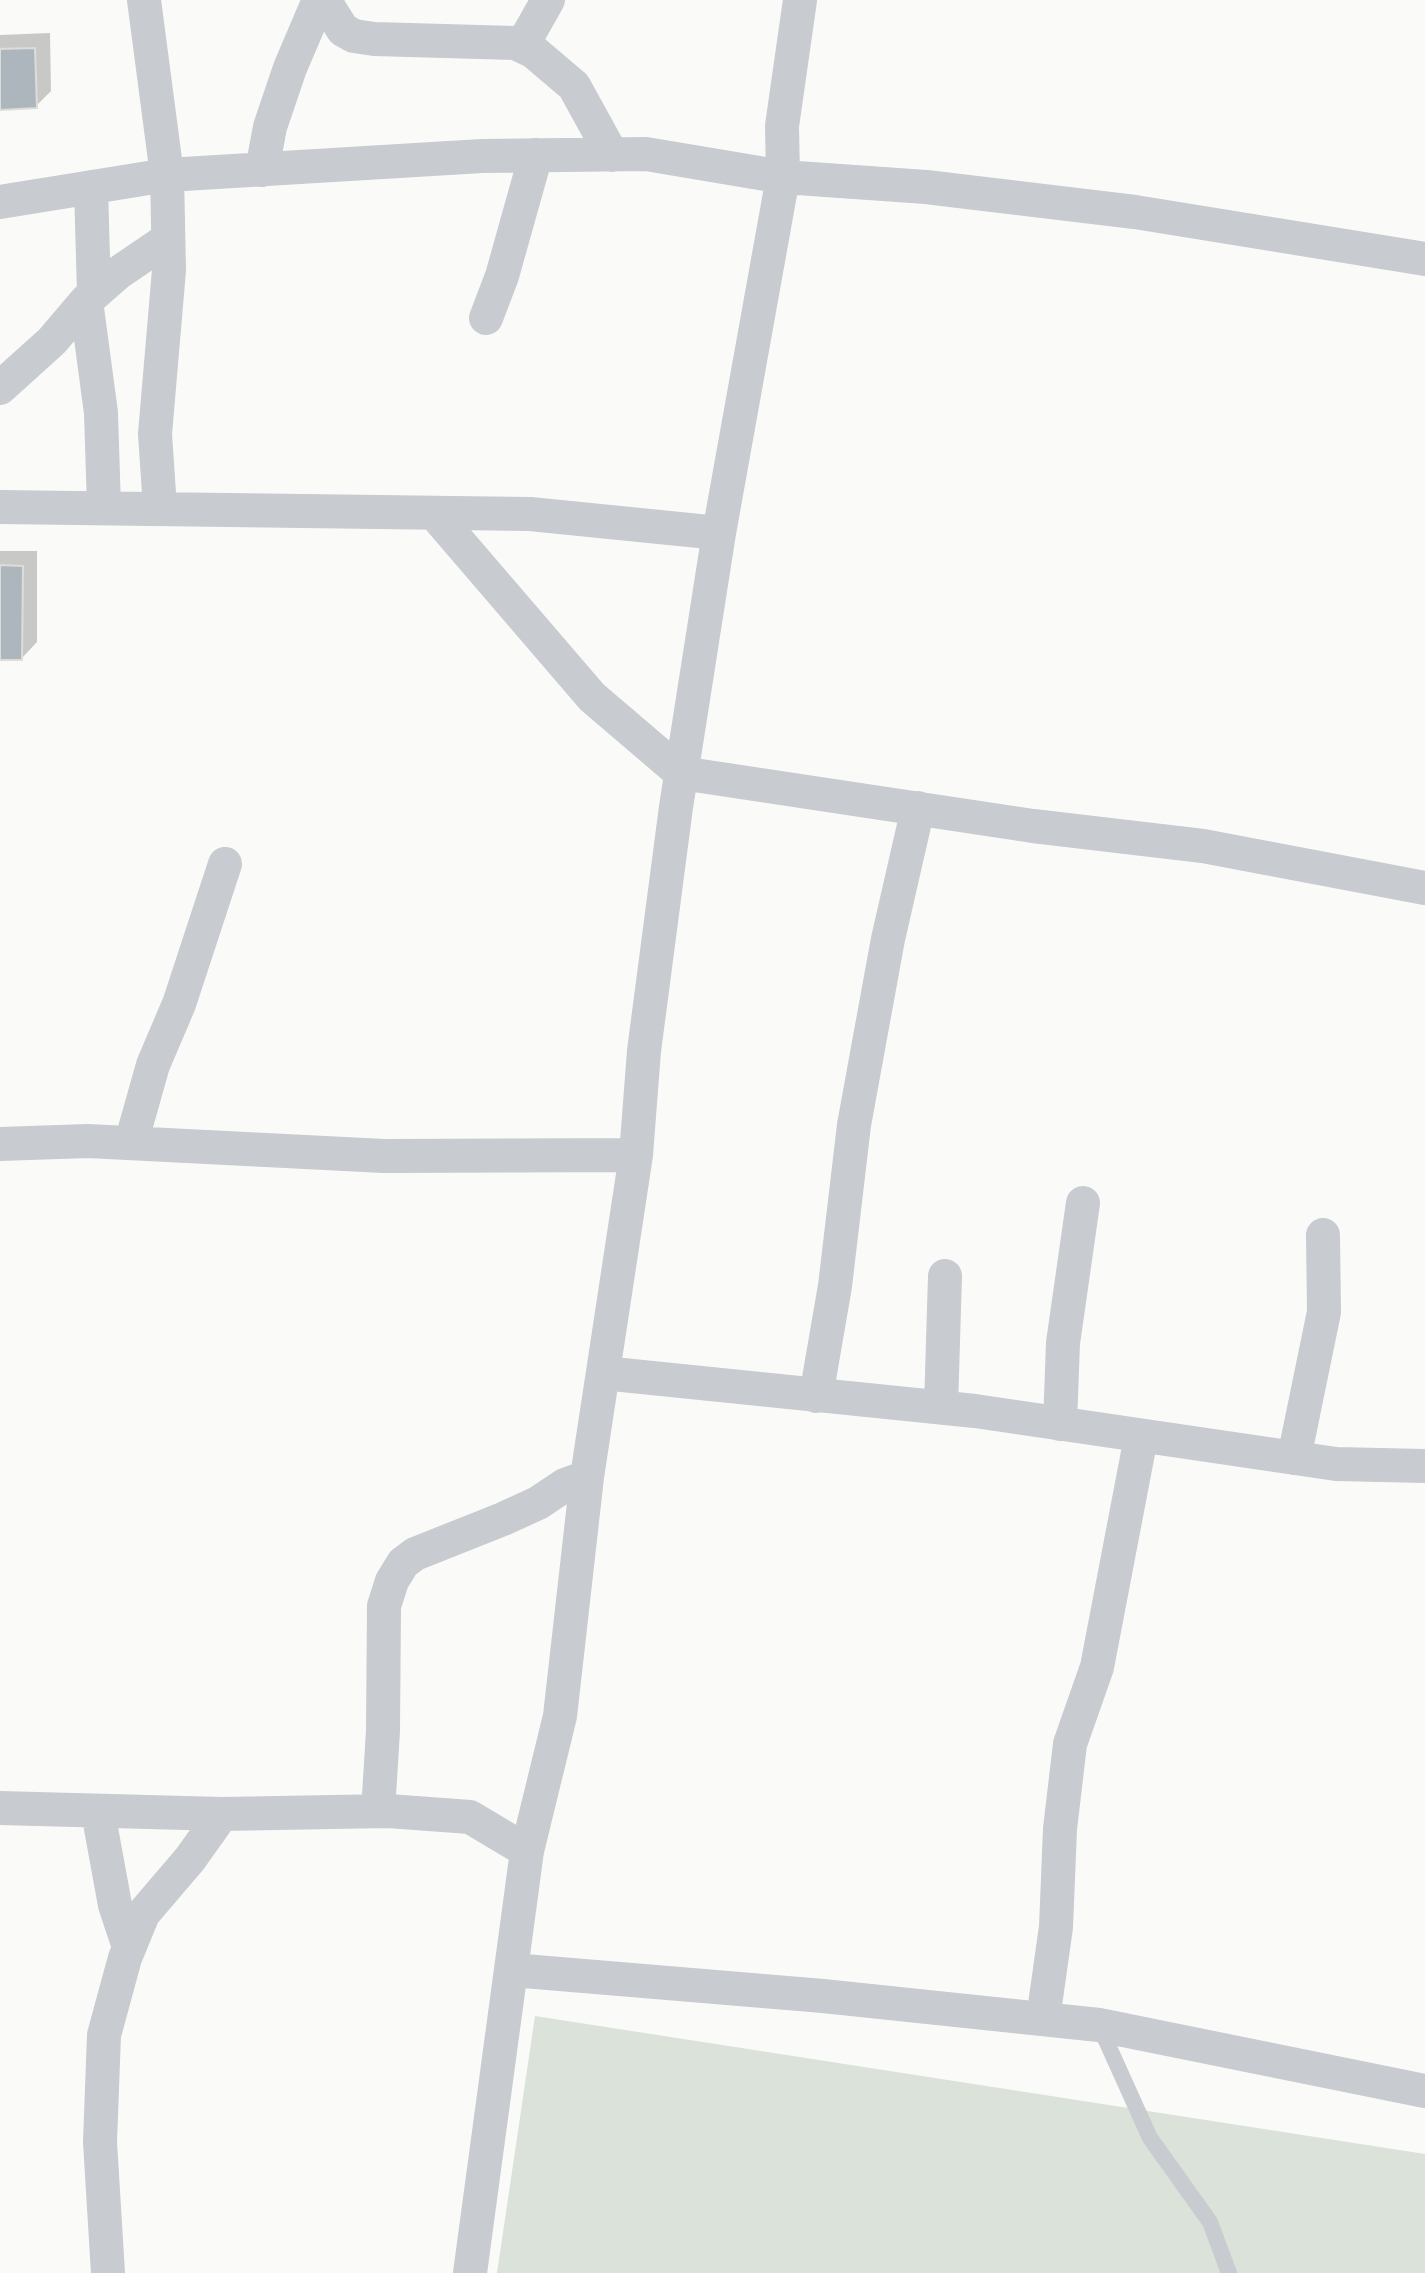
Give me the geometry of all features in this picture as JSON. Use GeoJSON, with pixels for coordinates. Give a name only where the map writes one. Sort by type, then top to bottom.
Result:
{"type":"FeatureCollection","features":[{"type":"Feature","properties":{"kind":"street"},"geometry":{"type":"LineString","coordinates":[[144,0],[167,175],[169,270],[155,434],[160,508]]}},
{"type":"Feature","properties":{"kind":"street"},"geometry":{"type":"LineString","coordinates":[[262,170],[270,127],[290,68],[322,0],[343,30],[354,36],[515,43],[534,52],[574,86],[612,155]]}},
{"type":"Feature","properties":{"kind":"street"},"geometry":{"type":"LineString","coordinates":[[522,46],[548,0]]}},
{"type":"Feature","properties":{"kind":"street"},"geometry":{"type":"LineString","coordinates":[[470,2273],[527,1851],[560,1716],[587,1477],[636,1155],[644,1051],[681,773],[719,533],[783,177],[782,126],[800,0]]}},
{"type":"Feature","properties":{"kind":"street"},"geometry":{"type":"LineString","coordinates":[[0,202],[167,175],[482,156],[646,154],[783,177],[926,187],[1135,212],[1425,259]]}},
{"type":"Feature","properties":{"kind":"street"},"geometry":{"type":"LineString","coordinates":[[486,318],[502,276],[536,155]]}},
{"type":"Feature","properties":{"kind":"street"},"geometry":{"type":"LineString","coordinates":[[91,187],[90,298],[101,413],[104,507]]}},
{"type":"Feature","properties":{"kind":"street"},"geometry":{"type":"LineString","coordinates":[[0,388],[52,341],[90,298],[118,273],[168,239]]}},
{"type":"Feature","properties":{"kind":"street"},"geometry":{"type":"LineString","coordinates":[[0,507],[530,514],[719,533]]}},
{"type":"Feature","properties":{"kind":"street"},"geometry":{"type":"LineString","coordinates":[[434,513],[592,697],[681,773],[1033,826],[1203,846],[1425,888]]}},
{"type":"Feature","properties":{"kind":"street"},"geometry":{"type":"LineString","coordinates":[[816,1396],[835,1286],[854,1125],[888,939],[918,808]]}},
{"type":"Feature","properties":{"kind":"street"},"geometry":{"type":"LineString","coordinates":[[131,1143],[153,1065],[179,1004],[225,864]]}},
{"type":"Feature","properties":{"kind":"street"},"geometry":{"type":"LineString","coordinates":[[0,1144],[88,1141],[384,1156],[636,1155]]}},
{"type":"Feature","properties":{"kind":"street"},"geometry":{"type":"LineString","coordinates":[[1060,1424],[1063,1343],[1083,1203]]}},
{"type":"Feature","properties":{"kind":"street"},"geometry":{"type":"LineString","coordinates":[[1294,1458],[1324,1312],[1323,1235]]}},
{"type":"Feature","properties":{"kind":"street"},"geometry":{"type":"LineString","coordinates":[[941,1407],[945,1276]]}},
{"type":"Feature","properties":{"kind":"street"},"geometry":{"type":"LineString","coordinates":[[603,1373],[941,1407],[1336,1464],[1425,1466]]}},
{"type":"Feature","properties":{"kind":"street"},"geometry":{"type":"LineString","coordinates":[[1043,2019],[1056,1927],[1060,1829],[1070,1744],[1097,1667],[1141,1437]]}},
{"type":"Feature","properties":{"kind":"street"},"geometry":{"type":"LineString","coordinates":[[378,1811],[383,1731],[384,1606],[392,1581],[403,1563],[415,1554],[503,1519],[538,1503],[565,1485],[587,1477]]}},
{"type":"Feature","properties":{"kind":"street"},"geometry":{"type":"LineString","coordinates":[[1,1801],[98,1812],[222,1814],[378,1811],[470,1817],[527,1851]]}},
{"type":"Feature","properties":{"kind":"street"},"geometry":{"type":"LineString","coordinates":[[98,1812],[115,1905],[129,1947]]}},
{"type":"Feature","properties":{"kind":"street"},"geometry":{"type":"LineString","coordinates":[[108,2273],[100,2142],[104,2035],[129,1947],[143,1914],[190,1859],[222,1814]]}},
{"type":"Feature","properties":{"kind":"street"},"geometry":{"type":"LineString","coordinates":[[512,1970],[823,1996],[1099,2025],[1417,2083]]}},
{"type":"Feature","properties":{"kind":"lane"},"geometry":{"type":"LineString","coordinates":[[1099,2025],[1150,2138],[1210,2222],[1229,2273]]}},
{"type":"Feature","properties":{"kind":"shaded area"},"geometry":{"type":"Polygon","coordinates":[[[535,2016],[1425,2154],[1425,2273],[497,2273],[535,2016]]]}},
{"type":"Feature","properties":{"kind":"building"},"geometry":{"type":"Polygon","coordinates":[[[35,48],[37,108],[0,110],[0,49],[35,48]]]}},
{"type":"Feature","properties":{"kind":"building"},"geometry":{"type":"Polygon","coordinates":[[[0,565],[23,566],[22,660],[0,660],[0,565]]]}}]}
